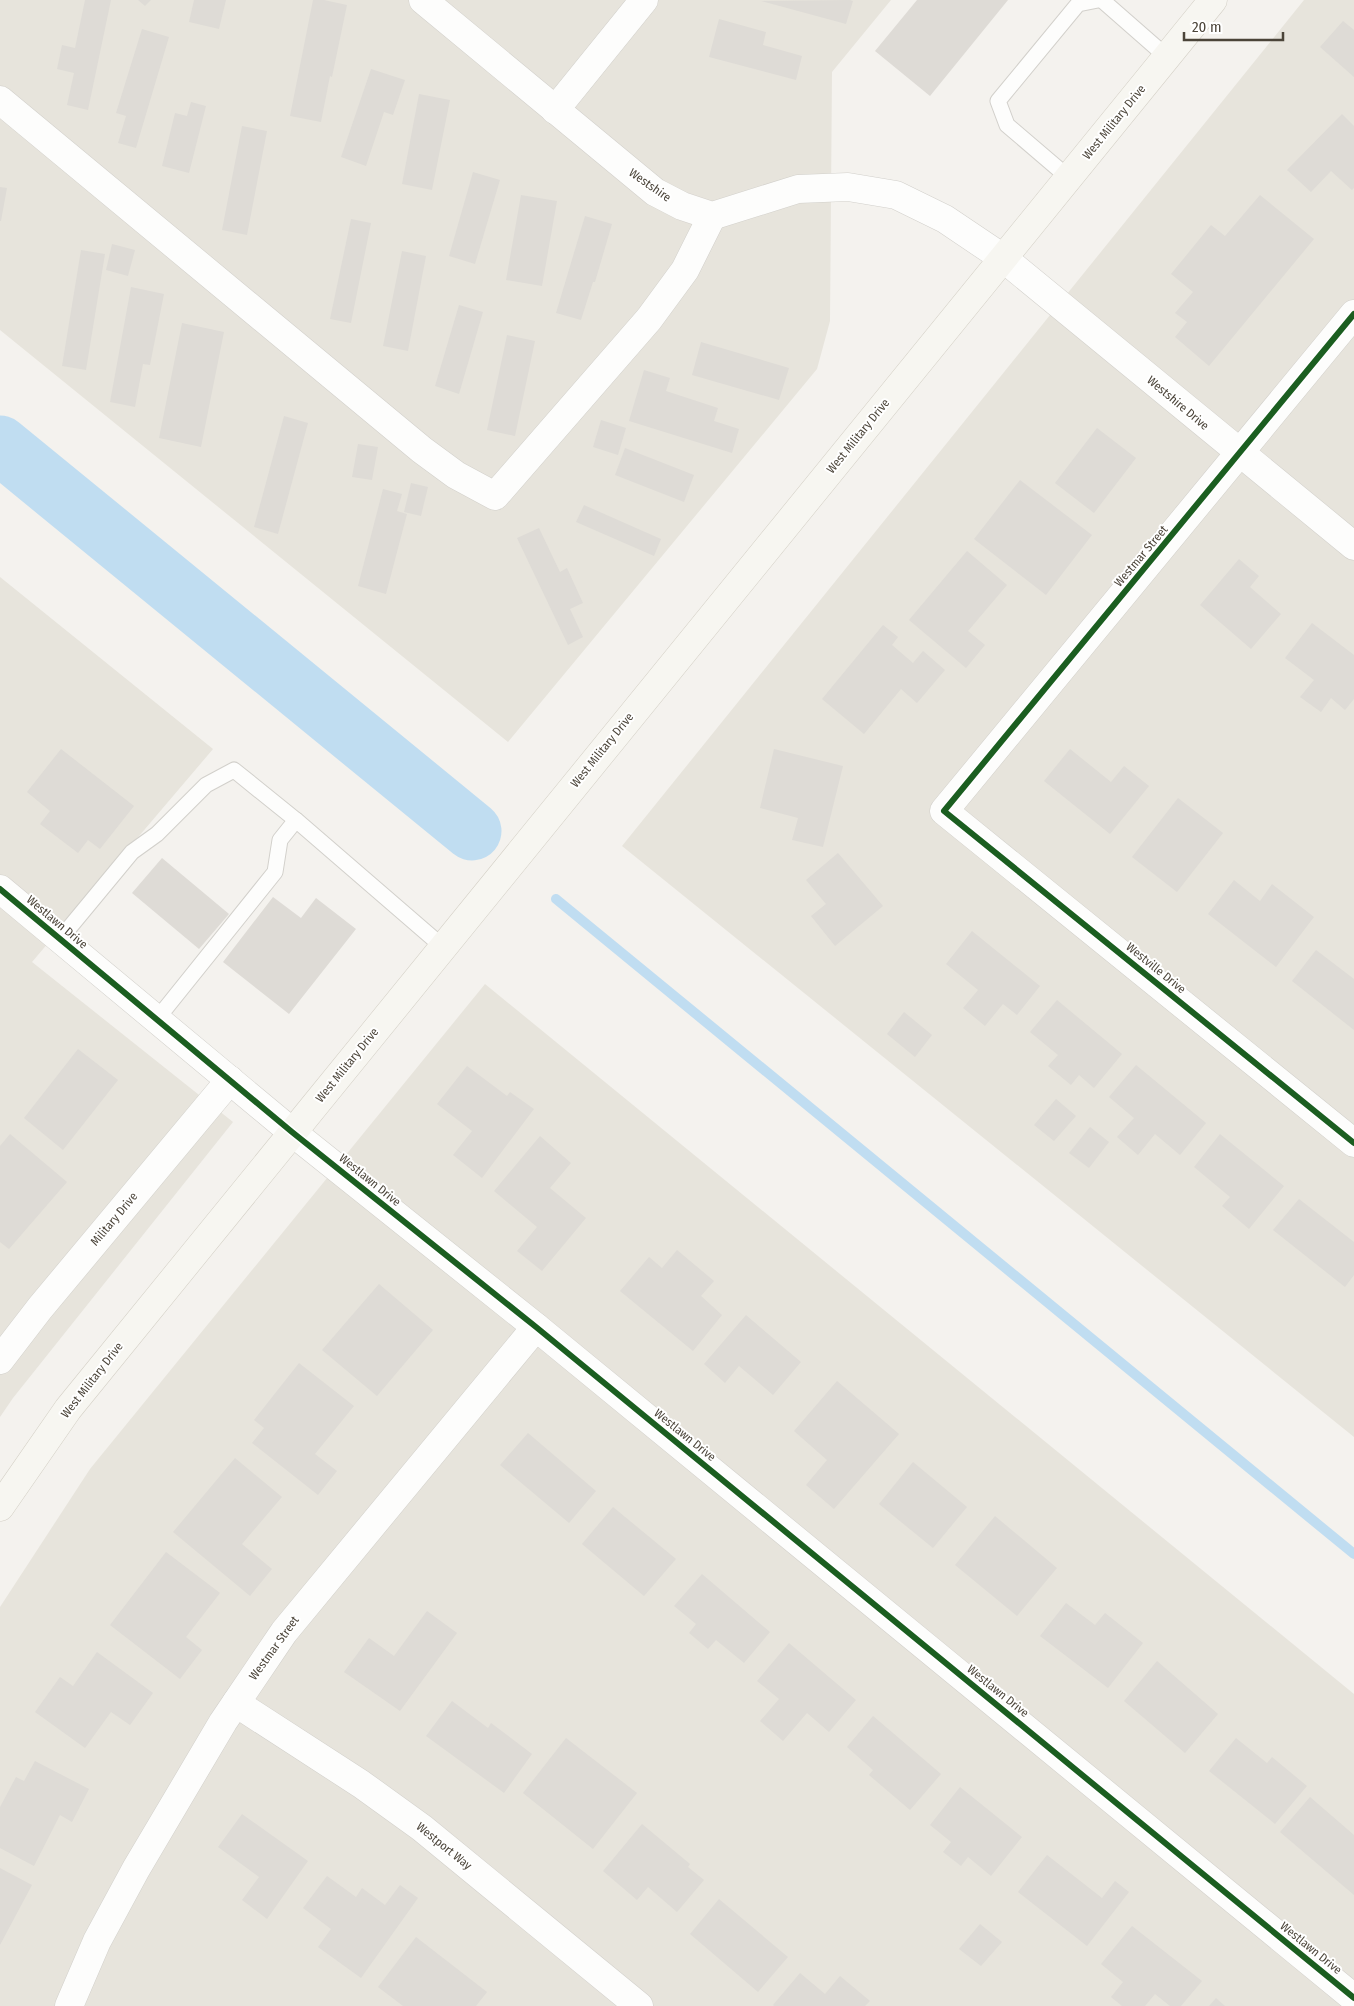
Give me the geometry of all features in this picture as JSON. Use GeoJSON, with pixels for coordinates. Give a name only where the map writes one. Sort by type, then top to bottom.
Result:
{"type":"FeatureCollection","features":[{"type":"Feature","properties":{"kind":"main road","name":"West Military Drive"},"geometry":{"type":"LineString","coordinates":[[0,1507],[68,1409],[1213,0]]}},
{"type":"Feature","properties":{"kind":"street","name":"Westshire"},"geometry":{"type":"LineString","coordinates":[[423,0],[655,192],[682,206],[712,216]]}},
{"type":"Feature","properties":{"kind":"street"},"geometry":{"type":"LineString","coordinates":[[555,110],[644,0]]}},
{"type":"Feature","properties":{"kind":"street"},"geometry":{"type":"LineString","coordinates":[[0,100],[422,450],[456,475],[496,496],[649,319],[685,270],[712,216],[798,189],[848,187],[896,195],[945,219],[1003,258]]}},
{"type":"Feature","properties":{"kind":"street","name":"Westshire Drive"},"geometry":{"type":"LineString","coordinates":[[1003,258],[1354,546]]}},
{"type":"Feature","properties":{"kind":"street","name":"Westmar Street"},"geometry":{"type":"LineString","coordinates":[[944,811],[1354,314]]}},
{"type":"Feature","properties":{"kind":"street","name":"Westville Drive"},"geometry":{"type":"LineString","coordinates":[[944,811],[1354,1143]]}},
{"type":"Feature","properties":{"kind":"street","name":"Westlawn Drive"},"geometry":{"type":"LineString","coordinates":[[0,889],[292,1132],[536,1327],[1354,1998]]}},
{"type":"Feature","properties":{"kind":"street","name":"Military Drive"},"geometry":{"type":"LineString","coordinates":[[0,1360],[40,1308],[230,1080]]}},
{"type":"Feature","properties":{"kind":"street","name":"Westmar Street"},"geometry":{"type":"LineString","coordinates":[[69,2006],[98,1942],[136,1869],[254,1674],[284,1632],[536,1327]]}},
{"type":"Feature","properties":{"kind":"street","name":"Westport Way"},"geometry":{"type":"LineString","coordinates":[[236,1703],[361,1784],[422,1828],[639,2006]]}},
{"type":"Feature","properties":{"kind":"lane"},"geometry":{"type":"LineString","coordinates":[[1069,178],[1007,125],[998,101],[1078,4],[1098,0]]}},
{"type":"Feature","properties":{"kind":"lane"},"geometry":{"type":"LineString","coordinates":[[1102,0],[1167,57]]}},
{"type":"Feature","properties":{"kind":"lane"},"geometry":{"type":"LineString","coordinates":[[60,939],[132,852],[157,834],[206,785],[234,770],[296,820],[443,947]]}},
{"type":"Feature","properties":{"kind":"lane"},"geometry":{"type":"LineString","coordinates":[[156,1018],[275,872],[280,840],[296,820]]}},
{"type":"Feature","properties":{"kind":"shaded area"},"geometry":{"type":"Polygon","coordinates":[[[0,0],[891,0],[832,72],[830,321],[817,369],[508,742],[0,330],[0,0]]]}},
{"type":"Feature","properties":{"kind":"shaded area"},"geometry":{"type":"Polygon","coordinates":[[[1304,0],[1354,0],[1354,1437],[622,846],[1304,0]]]}},
{"type":"Feature","properties":{"kind":"shaded area"},"geometry":{"type":"Polygon","coordinates":[[[0,577],[213,749],[32,962],[233,1122],[13,1398],[0,1417],[0,577]]]}},
{"type":"Feature","properties":{"kind":"shaded area"},"geometry":{"type":"Polygon","coordinates":[[[485,984],[1354,1694],[1354,2006],[0,2006],[0,1607],[90,1469],[485,984]]]}},
{"type":"Feature","properties":{"kind":"building"},"geometry":{"type":"Polygon","coordinates":[[[85,0],[111,0],[88,110],[67,105],[74,73],[57,69],[62,45],[75,48],[85,0]]]}},
{"type":"Feature","properties":{"kind":"building"},"geometry":{"type":"Polygon","coordinates":[[[138,0],[151,0],[145,6],[138,0]]]}},
{"type":"Feature","properties":{"kind":"building"},"geometry":{"type":"Polygon","coordinates":[[[194,0],[226,0],[219,29],[189,22],[194,0]]]}},
{"type":"Feature","properties":{"kind":"building"},"geometry":{"type":"Polygon","coordinates":[[[313,0],[324,0],[347,5],[321,122],[290,116],[313,0]]]}},
{"type":"Feature","properties":{"kind":"building"},"geometry":{"type":"Polygon","coordinates":[[[917,0],[1008,0],[930,96],[875,51],[917,0]]]}},
{"type":"Feature","properties":{"kind":"building"},"geometry":{"type":"Polygon","coordinates":[[[761,1],[853,1],[846,24],[761,1]]]}},
{"type":"Feature","properties":{"kind":"building"},"geometry":{"type":"Polygon","coordinates":[[[719,19],[766,32],[763,45],[802,56],[796,80],[709,57],[719,19]]]}},
{"type":"Feature","properties":{"kind":"building"},"geometry":{"type":"Polygon","coordinates":[[[1343,21],[1354,30],[1354,77],[1320,47],[1343,21]]]}},
{"type":"Feature","properties":{"kind":"building"},"geometry":{"type":"Polygon","coordinates":[[[142,29],[169,37],[136,148],[118,143],[126,116],[116,113],[142,29]]]}},
{"type":"Feature","properties":{"kind":"building"},"geometry":{"type":"Polygon","coordinates":[[[371,69],[405,80],[393,115],[384,112],[366,166],[341,157],[371,69]]]}},
{"type":"Feature","properties":{"kind":"building"},"geometry":{"type":"Polygon","coordinates":[[[419,94],[450,100],[432,190],[402,184],[419,94]]]}},
{"type":"Feature","properties":{"kind":"building"},"geometry":{"type":"Polygon","coordinates":[[[191,102],[206,106],[189,173],[162,166],[175,113],[187,116],[191,102]]]}},
{"type":"Feature","properties":{"kind":"building"},"geometry":{"type":"Polygon","coordinates":[[[1342,114],[1354,126],[1354,188],[1352,190],[1331,171],[1311,192],[1287,170],[1342,114]]]}},
{"type":"Feature","properties":{"kind":"building"},"geometry":{"type":"Polygon","coordinates":[[[242,126],[267,131],[247,235],[222,230],[242,126]]]}},
{"type":"Feature","properties":{"kind":"building"},"geometry":{"type":"Polygon","coordinates":[[[473,172],[500,180],[475,264],[449,256],[473,172]]]}},
{"type":"Feature","properties":{"kind":"building"},"geometry":{"type":"Polygon","coordinates":[[[0,187],[7,188],[1,221],[0,221],[0,187]]]}},
{"type":"Feature","properties":{"kind":"building"},"geometry":{"type":"Polygon","coordinates":[[[521,195],[557,201],[542,286],[506,280],[521,195]]]}},
{"type":"Feature","properties":{"kind":"building"},"geometry":{"type":"Polygon","coordinates":[[[1260,195],[1314,239],[1209,366],[1175,337],[1187,322],[1175,313],[1193,292],[1171,274],[1211,225],[1225,236],[1260,195]]]}},
{"type":"Feature","properties":{"kind":"building"},"geometry":{"type":"Polygon","coordinates":[[[585,216],[612,224],[595,282],[593,282],[581,320],[556,313],[585,216]]]}},
{"type":"Feature","properties":{"kind":"building"},"geometry":{"type":"Polygon","coordinates":[[[351,219],[371,223],[351,323],[330,319],[351,219]]]}},
{"type":"Feature","properties":{"kind":"building"},"geometry":{"type":"Polygon","coordinates":[[[112,244],[135,250],[128,276],[106,270],[112,244]]]}},
{"type":"Feature","properties":{"kind":"building"},"geometry":{"type":"Polygon","coordinates":[[[81,250],[105,254],[86,370],[62,366],[81,250]]]}},
{"type":"Feature","properties":{"kind":"building"},"geometry":{"type":"Polygon","coordinates":[[[402,251],[426,256],[408,351],[383,346],[402,251]]]}},
{"type":"Feature","properties":{"kind":"building"},"geometry":{"type":"Polygon","coordinates":[[[131,287],[164,294],[150,365],[143,364],[135,407],[110,402],[131,287]]]}},
{"type":"Feature","properties":{"kind":"building"},"geometry":{"type":"Polygon","coordinates":[[[459,305],[483,312],[459,394],[435,386],[459,305]]]}},
{"type":"Feature","properties":{"kind":"building"},"geometry":{"type":"Polygon","coordinates":[[[182,323],[224,332],[201,447],[159,438],[182,323]]]}},
{"type":"Feature","properties":{"kind":"building"},"geometry":{"type":"Polygon","coordinates":[[[507,335],[535,341],[515,436],[487,430],[507,335]]]}},
{"type":"Feature","properties":{"kind":"building"},"geometry":{"type":"Polygon","coordinates":[[[701,342],[789,368],[779,400],[692,375],[701,342]]]}},
{"type":"Feature","properties":{"kind":"building"},"geometry":{"type":"Polygon","coordinates":[[[644,370],[670,378],[666,391],[718,408],[714,421],[739,429],[732,453],[629,421],[644,370]]]}},
{"type":"Feature","properties":{"kind":"building"},"geometry":{"type":"Polygon","coordinates":[[[284,416],[308,423],[278,534],[254,527],[284,416]]]}},
{"type":"Feature","properties":{"kind":"building"},"geometry":{"type":"Polygon","coordinates":[[[601,420],[626,428],[618,455],[593,447],[601,420]]]}},
{"type":"Feature","properties":{"kind":"building"},"geometry":{"type":"Polygon","coordinates":[[[1097,428],[1136,458],[1094,513],[1055,483],[1097,428]]]}},
{"type":"Feature","properties":{"kind":"building"},"geometry":{"type":"Polygon","coordinates":[[[358,444],[378,447],[372,480],[352,477],[358,444]]]}},
{"type":"Feature","properties":{"kind":"building"},"geometry":{"type":"Polygon","coordinates":[[[625,448],[694,475],[684,502],[615,475],[625,448]]]}},
{"type":"Feature","properties":{"kind":"building"},"geometry":{"type":"Polygon","coordinates":[[[1020,480],[1092,535],[1046,595],[974,539],[1020,480]]]}},
{"type":"Feature","properties":{"kind":"building"},"geometry":{"type":"Polygon","coordinates":[[[411,483],[428,487],[421,516],[404,512],[411,483]]]}},
{"type":"Feature","properties":{"kind":"building"},"geometry":{"type":"Polygon","coordinates":[[[383,489],[402,494],[397,511],[407,514],[386,594],[358,586],[383,489]]]}},
{"type":"Feature","properties":{"kind":"building"},"geometry":{"type":"Polygon","coordinates":[[[584,505],[661,539],[654,556],[576,522],[584,505]]]}},
{"type":"Feature","properties":{"kind":"building"},"geometry":{"type":"Polygon","coordinates":[[[539,528],[560,572],[567,568],[583,603],[570,609],[583,637],[568,645],[517,538],[539,528]]]}},
{"type":"Feature","properties":{"kind":"building"},"geometry":{"type":"Polygon","coordinates":[[[967,551],[1007,585],[968,631],[985,645],[966,668],[909,620],[967,551]]]}},
{"type":"Feature","properties":{"kind":"building"},"geometry":{"type":"Polygon","coordinates":[[[1239,559],[1259,576],[1250,587],[1281,614],[1251,649],[1200,605],[1239,559]]]}},
{"type":"Feature","properties":{"kind":"building"},"geometry":{"type":"Polygon","coordinates":[[[1312,623],[1354,655],[1354,699],[1345,710],[1331,698],[1321,712],[1300,697],[1314,680],[1285,658],[1312,623]]]}},
{"type":"Feature","properties":{"kind":"building"},"geometry":{"type":"Polygon","coordinates":[[[883,625],[898,637],[892,645],[913,663],[923,651],[945,670],[917,703],[901,689],[864,734],[822,699],[883,625]]]}},
{"type":"Feature","properties":{"kind":"building"},"geometry":{"type":"Polygon","coordinates":[[[61,749],[134,806],[100,849],[88,840],[78,853],[40,824],[50,811],[27,792],[61,749]]]}},
{"type":"Feature","properties":{"kind":"building"},"geometry":{"type":"Polygon","coordinates":[[[774,749],[843,766],[823,847],[792,840],[798,818],[760,808],[774,749]]]}},
{"type":"Feature","properties":{"kind":"building"},"geometry":{"type":"Polygon","coordinates":[[[1070,749],[1111,782],[1124,766],[1149,786],[1110,834],[1044,781],[1070,749]]]}},
{"type":"Feature","properties":{"kind":"building"},"geometry":{"type":"Polygon","coordinates":[[[1178,798],[1223,833],[1177,892],[1132,857],[1178,798]]]}},
{"type":"Feature","properties":{"kind":"building"},"geometry":{"type":"Polygon","coordinates":[[[838,853],[883,906],[835,946],[811,916],[826,904],[806,880],[838,853]]]}},
{"type":"Feature","properties":{"kind":"building"},"geometry":{"type":"Polygon","coordinates":[[[162,858],[229,914],[199,949],[132,893],[162,858]]]}},
{"type":"Feature","properties":{"kind":"building"},"geometry":{"type":"Polygon","coordinates":[[[1234,880],[1260,901],[1272,884],[1314,917],[1276,967],[1208,914],[1234,880]]]}},
{"type":"Feature","properties":{"kind":"building"},"geometry":{"type":"Polygon","coordinates":[[[273,897],[301,918],[316,898],[356,929],[289,1014],[223,962],[273,897]]]}},
{"type":"Feature","properties":{"kind":"building"},"geometry":{"type":"Polygon","coordinates":[[[972,931],[1040,986],[1017,1015],[1003,1004],[985,1026],[963,1008],[978,990],[946,964],[972,931]]]}},
{"type":"Feature","properties":{"kind":"building"},"geometry":{"type":"Polygon","coordinates":[[[1316,950],[1354,979],[1354,1030],[1292,981],[1316,950]]]}},
{"type":"Feature","properties":{"kind":"building"},"geometry":{"type":"Polygon","coordinates":[[[1057,1000],[1122,1054],[1094,1088],[1079,1075],[1071,1085],[1048,1066],[1058,1055],[1030,1032],[1057,1000]]]}},
{"type":"Feature","properties":{"kind":"building"},"geometry":{"type":"Polygon","coordinates":[[[904,1012],[932,1035],[915,1057],[887,1034],[904,1012]]]}},
{"type":"Feature","properties":{"kind":"building"},"geometry":{"type":"Polygon","coordinates":[[[78,1049],[118,1080],[63,1150],[24,1118],[78,1049]]]}},
{"type":"Feature","properties":{"kind":"building"},"geometry":{"type":"Polygon","coordinates":[[[1136,1065],[1206,1123],[1180,1155],[1155,1134],[1138,1155],[1117,1137],[1134,1118],[1109,1097],[1136,1065]]]}},
{"type":"Feature","properties":{"kind":"building"},"geometry":{"type":"Polygon","coordinates":[[[467,1066],[507,1096],[510,1092],[534,1109],[482,1178],[453,1155],[472,1131],[437,1104],[467,1066]]]}},
{"type":"Feature","properties":{"kind":"building"},"geometry":{"type":"Polygon","coordinates":[[[1056,1099],[1076,1116],[1054,1141],[1034,1125],[1056,1099]]]}},
{"type":"Feature","properties":{"kind":"building"},"geometry":{"type":"Polygon","coordinates":[[[1090,1127],[1109,1142],[1089,1168],[1069,1153],[1090,1127]]]}},
{"type":"Feature","properties":{"kind":"building"},"geometry":{"type":"Polygon","coordinates":[[[10,1134],[67,1182],[9,1249],[0,1242],[0,1146],[10,1134]]]}},
{"type":"Feature","properties":{"kind":"building"},"geometry":{"type":"Polygon","coordinates":[[[1220,1134],[1284,1186],[1249,1229],[1222,1206],[1230,1197],[1194,1167],[1220,1134]]]}},
{"type":"Feature","properties":{"kind":"building"},"geometry":{"type":"Polygon","coordinates":[[[540,1136],[571,1163],[550,1188],[586,1218],[542,1271],[517,1251],[537,1227],[494,1191],[540,1136]]]}},
{"type":"Feature","properties":{"kind":"building"},"geometry":{"type":"Polygon","coordinates":[[[1299,1199],[1354,1242],[1354,1275],[1345,1287],[1273,1230],[1299,1199]]]}},
{"type":"Feature","properties":{"kind":"building"},"geometry":{"type":"Polygon","coordinates":[[[677,1250],[714,1281],[701,1296],[722,1315],[693,1351],[620,1291],[649,1257],[662,1268],[677,1250]]]}},
{"type":"Feature","properties":{"kind":"building"},"geometry":{"type":"Polygon","coordinates":[[[379,1284],[433,1330],[377,1396],[322,1350],[379,1284]]]}},
{"type":"Feature","properties":{"kind":"building"},"geometry":{"type":"Polygon","coordinates":[[[746,1315],[801,1362],[773,1395],[739,1366],[725,1383],[704,1364],[746,1315]]]}},
{"type":"Feature","properties":{"kind":"building"},"geometry":{"type":"Polygon","coordinates":[[[299,1363],[354,1406],[315,1454],[337,1471],[318,1495],[252,1443],[264,1428],[254,1420],[299,1363]]]}},
{"type":"Feature","properties":{"kind":"building"},"geometry":{"type":"Polygon","coordinates":[[[837,1381],[899,1434],[834,1509],[806,1485],[827,1460],[794,1431],[837,1381]]]}},
{"type":"Feature","properties":{"kind":"building"},"geometry":{"type":"Polygon","coordinates":[[[528,1433],[596,1491],[569,1523],[500,1465],[528,1433]]]}},
{"type":"Feature","properties":{"kind":"building"},"geometry":{"type":"Polygon","coordinates":[[[235,1458],[282,1497],[242,1544],[272,1569],[250,1596],[173,1532],[235,1458]]]}},
{"type":"Feature","properties":{"kind":"building"},"geometry":{"type":"Polygon","coordinates":[[[913,1462],[967,1507],[933,1548],[879,1504],[913,1462]]]}},
{"type":"Feature","properties":{"kind":"building"},"geometry":{"type":"Polygon","coordinates":[[[613,1507],[676,1559],[644,1596],[582,1544],[613,1507]]]}},
{"type":"Feature","properties":{"kind":"building"},"geometry":{"type":"Polygon","coordinates":[[[995,1516],[1057,1568],[1017,1616],[955,1565],[995,1516]]]}},
{"type":"Feature","properties":{"kind":"building"},"geometry":{"type":"Polygon","coordinates":[[[166,1552],[220,1593],[186,1637],[202,1650],[180,1679],[110,1625],[166,1552]]]}},
{"type":"Feature","properties":{"kind":"building"},"geometry":{"type":"Polygon","coordinates":[[[702,1574],[770,1632],[744,1663],[716,1640],[708,1649],[689,1633],[696,1624],[674,1606],[702,1574]]]}},
{"type":"Feature","properties":{"kind":"building"},"geometry":{"type":"Polygon","coordinates":[[[1066,1603],[1095,1625],[1105,1613],[1143,1643],[1108,1688],[1040,1636],[1066,1603]]]}},
{"type":"Feature","properties":{"kind":"building"},"geometry":{"type":"Polygon","coordinates":[[[427,1611],[457,1633],[400,1711],[344,1672],[369,1638],[394,1656],[427,1611]]]}},
{"type":"Feature","properties":{"kind":"building"},"geometry":{"type":"Polygon","coordinates":[[[789,1643],[856,1700],[829,1732],[807,1713],[783,1741],[760,1721],[779,1699],[757,1681],[789,1643]]]}},
{"type":"Feature","properties":{"kind":"building"},"geometry":{"type":"Polygon","coordinates":[[[97,1652],[153,1693],[130,1725],[111,1712],[85,1748],[35,1712],[60,1677],[73,1686],[97,1652]]]}},
{"type":"Feature","properties":{"kind":"building"},"geometry":{"type":"Polygon","coordinates":[[[1157,1661],[1218,1714],[1185,1753],[1124,1701],[1157,1661]]]}},
{"type":"Feature","properties":{"kind":"building"},"geometry":{"type":"Polygon","coordinates":[[[452,1701],[488,1728],[491,1723],[532,1754],[504,1793],[426,1736],[452,1701]]]}},
{"type":"Feature","properties":{"kind":"building"},"geometry":{"type":"Polygon","coordinates":[[[873,1716],[941,1774],[910,1810],[869,1775],[873,1770],[847,1747],[873,1716]]]}},
{"type":"Feature","properties":{"kind":"building"},"geometry":{"type":"Polygon","coordinates":[[[566,1738],[637,1793],[593,1849],[523,1793],[566,1738]]]}},
{"type":"Feature","properties":{"kind":"building"},"geometry":{"type":"Polygon","coordinates":[[[1236,1738],[1267,1763],[1272,1757],[1307,1786],[1275,1824],[1209,1771],[1236,1738]]]}},
{"type":"Feature","properties":{"kind":"building"},"geometry":{"type":"Polygon","coordinates":[[[35,1761],[89,1789],[72,1822],[60,1815],[34,1866],[0,1848],[0,1807],[16,1777],[24,1781],[35,1761]]]}},
{"type":"Feature","properties":{"kind":"building"},"geometry":{"type":"Polygon","coordinates":[[[960,1787],[1022,1837],[991,1876],[968,1857],[961,1866],[943,1852],[951,1842],[930,1825],[960,1787]]]}},
{"type":"Feature","properties":{"kind":"building"},"geometry":{"type":"Polygon","coordinates":[[[1310,1797],[1354,1835],[1354,1895],[1280,1832],[1310,1797]]]}},
{"type":"Feature","properties":{"kind":"building"},"geometry":{"type":"Polygon","coordinates":[[[242,1814],[308,1861],[267,1919],[242,1900],[259,1877],[218,1847],[242,1814]]]}},
{"type":"Feature","properties":{"kind":"building"},"geometry":{"type":"Polygon","coordinates":[[[642,1824],[690,1864],[688,1867],[704,1880],[677,1912],[648,1887],[637,1900],[603,1871],[642,1824]]]}},
{"type":"Feature","properties":{"kind":"building"},"geometry":{"type":"Polygon","coordinates":[[[1047,1855],[1102,1898],[1115,1881],[1129,1892],[1087,1946],[1018,1892],[1047,1855]]]}},
{"type":"Feature","properties":{"kind":"building"},"geometry":{"type":"Polygon","coordinates":[[[0,1868],[32,1885],[0,1945],[0,1868]]]}},
{"type":"Feature","properties":{"kind":"building"},"geometry":{"type":"Polygon","coordinates":[[[327,1876],[356,1897],[362,1888],[385,1905],[400,1885],[418,1898],[361,1978],[318,1947],[331,1929],[303,1908],[327,1876]]]}},
{"type":"Feature","properties":{"kind":"building"},"geometry":{"type":"Polygon","coordinates":[[[719,1899],[788,1957],[758,1992],[690,1934],[719,1899]]]}},
{"type":"Feature","properties":{"kind":"building"},"geometry":{"type":"Polygon","coordinates":[[[980,1924],[1002,1942],[981,1966],[959,1949],[980,1924]]]}},
{"type":"Feature","properties":{"kind":"building"},"geometry":{"type":"Polygon","coordinates":[[[1132,1926],[1202,1981],[1181,2006],[1170,2006],[1155,1994],[1145,2006],[1122,2006],[1111,1997],[1123,1982],[1101,1964],[1132,1926]]]}},
{"type":"Feature","properties":{"kind":"building"},"geometry":{"type":"Polygon","coordinates":[[[416,1937],[487,1992],[476,2006],[403,2006],[378,1987],[416,1937]]]}},
{"type":"Feature","properties":{"kind":"building"},"geometry":{"type":"Polygon","coordinates":[[[800,1973],[825,1994],[840,1976],[870,2001],[865,2006],[774,2006],[800,1973]]]}},
{"type":"Feature","properties":{"kind":"building"},"geometry":{"type":"Polygon","coordinates":[[[1216,1998],[1225,2006],[1209,2006],[1216,1998]]]}},
{"type":"Feature","properties":{"kind":"waterway"},"geometry":{"type":"LineString","coordinates":[[0,445],[472,831]]}},
{"type":"Feature","properties":{"kind":"waterway"},"geometry":{"type":"LineString","coordinates":[[556,899],[1354,1554]]}},
{"type":"Feature","properties":{"kind":"cycle path"},"geometry":{"type":"LineString","coordinates":[[1354,314],[944,811],[1354,1143]]}},
{"type":"Feature","properties":{"kind":"cycle path"},"geometry":{"type":"LineString","coordinates":[[0,889],[292,1132],[536,1327],[1354,1998]]}}]}
